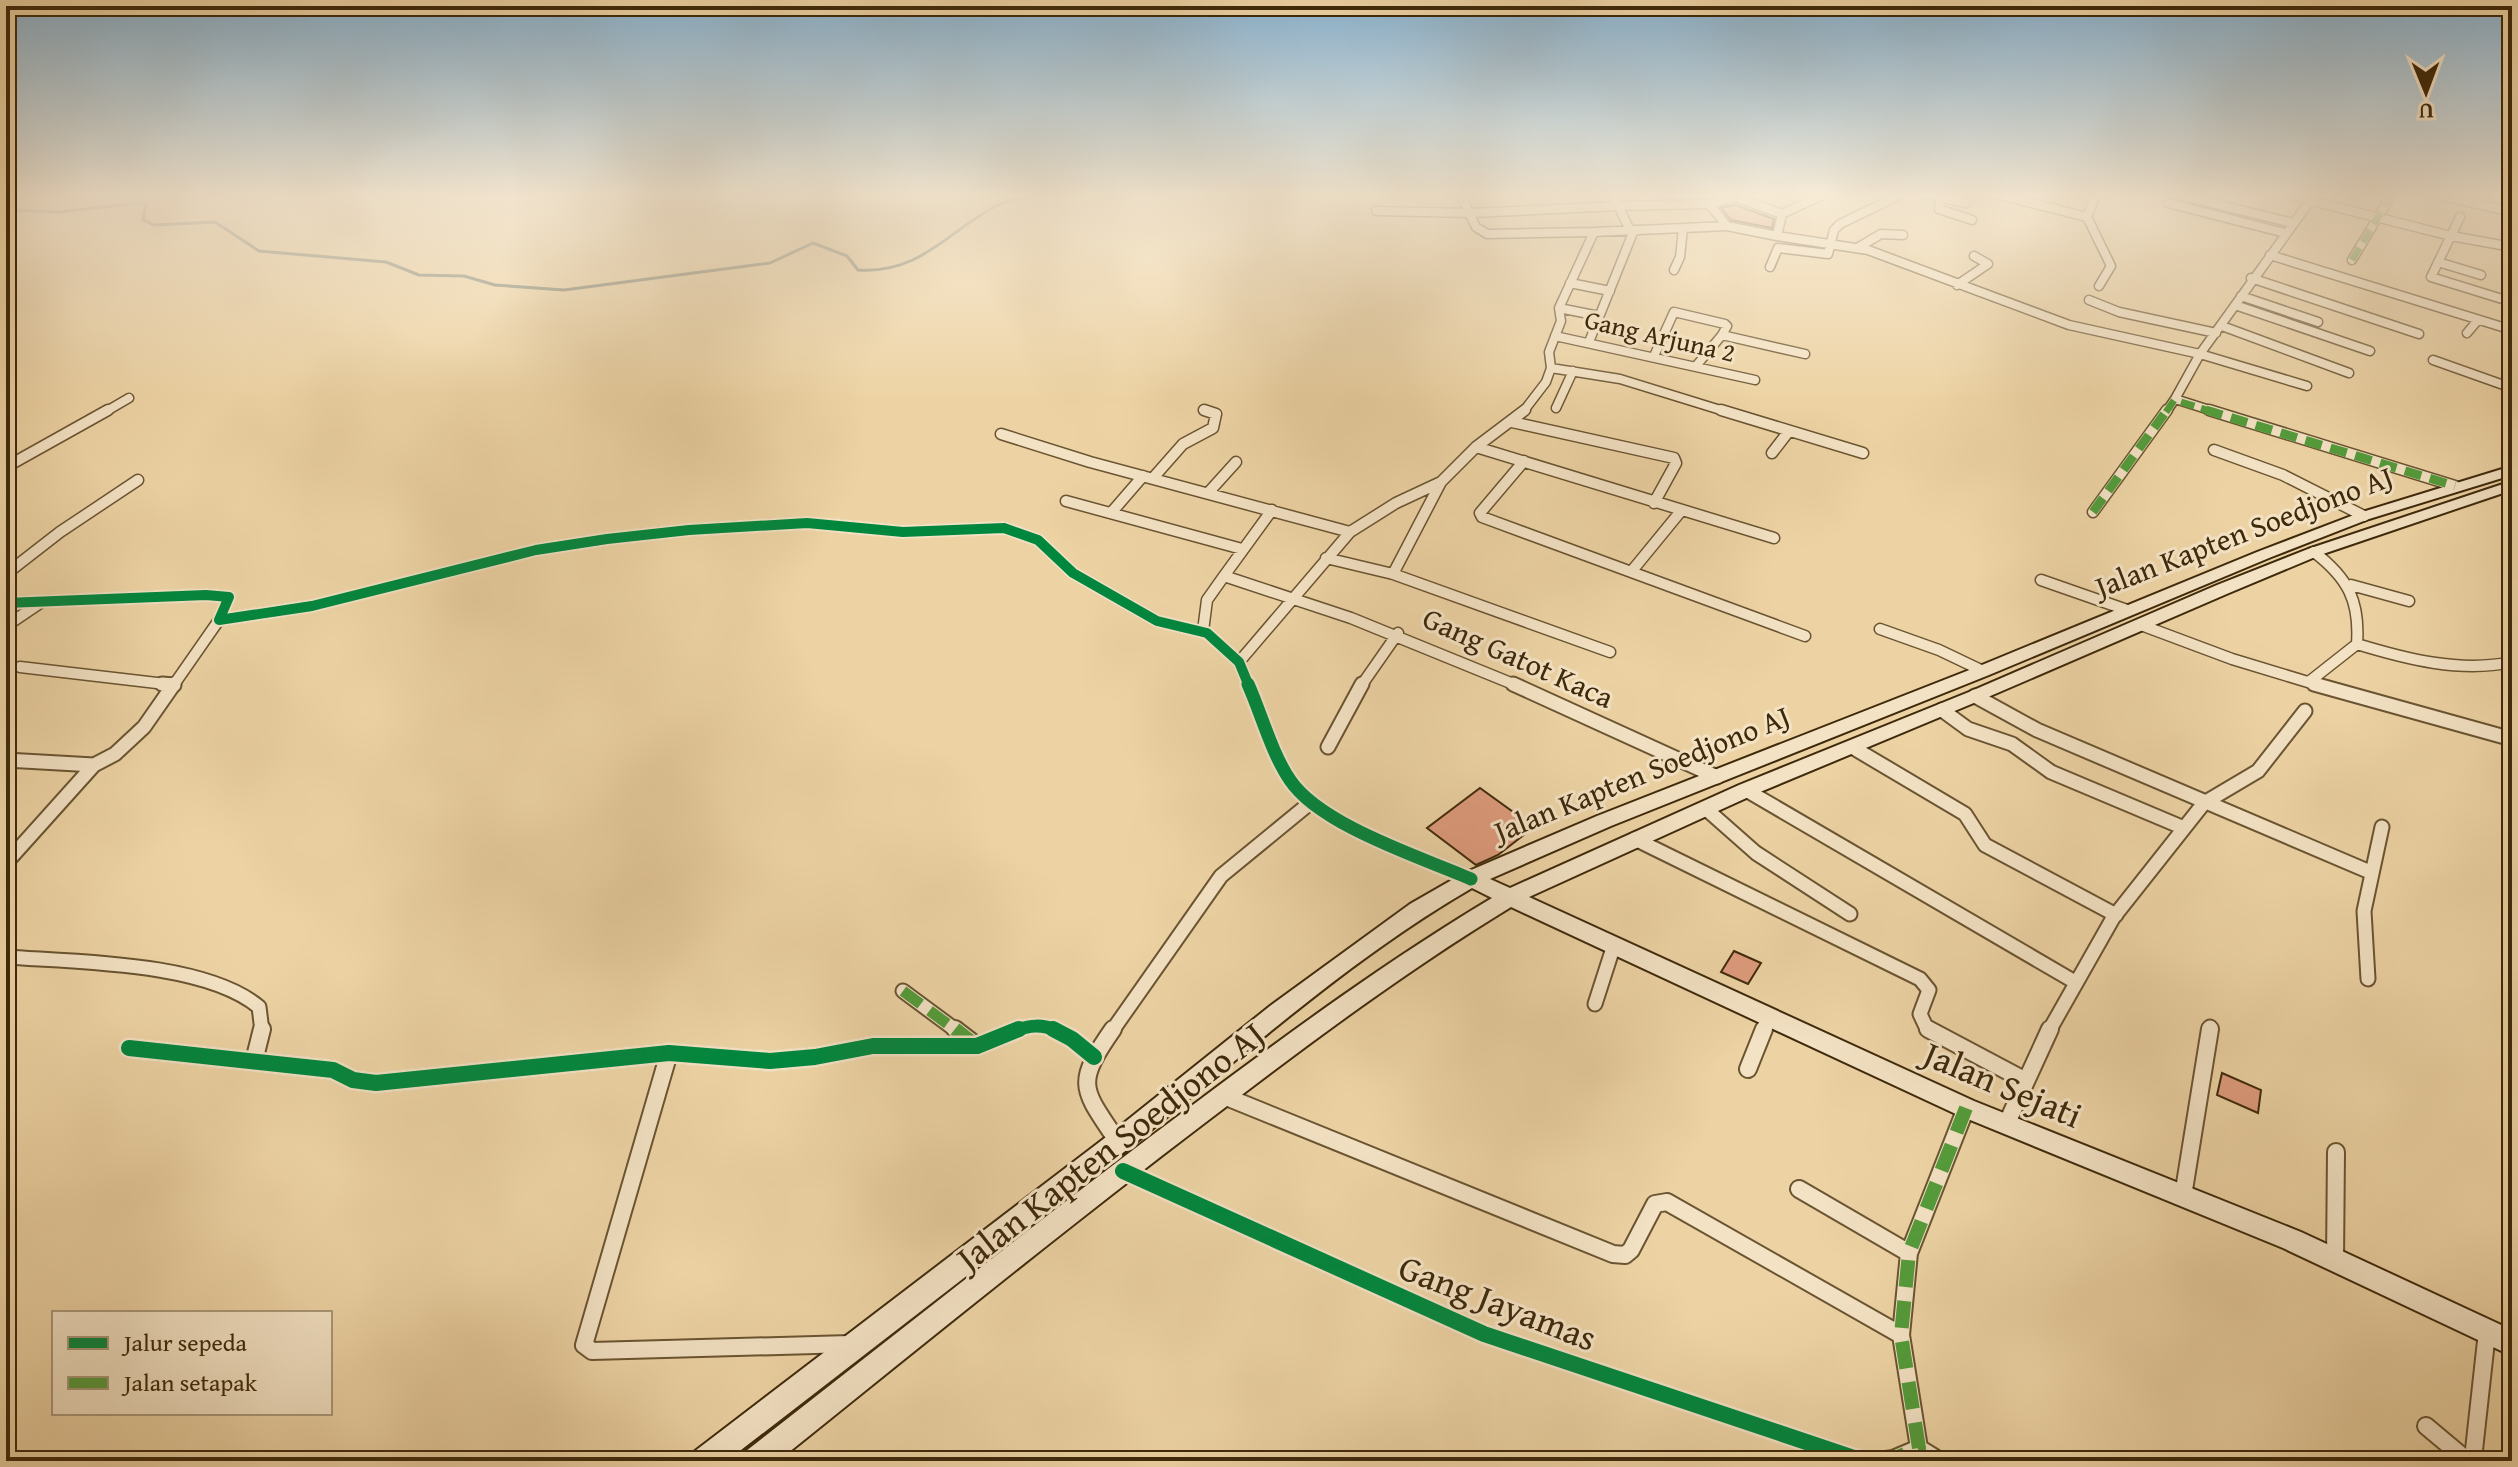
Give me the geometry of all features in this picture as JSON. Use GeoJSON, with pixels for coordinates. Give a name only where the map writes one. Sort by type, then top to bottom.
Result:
{"type":"FeatureCollection","features":[{"type":"Feature","properties":{"kind":"main road","name":"Jalan Kapten Soedjono AJ"},"geometry":{"type":"LineString","coordinates":[[705,1461],[1118,1142],[1290,1003],[1417,910],[1471,879],[1604,821],[1983,671],[2145,602],[2364,516],[2512,470]]}},
{"type":"Feature","properties":{"kind":"main road","name":"Jalan Kapten Soedjono AJ"},"geometry":{"type":"LineString","coordinates":[[756,1461],[1123,1171],[1306,1033],[1439,940],[1512,896],[1746,790],[2314,552],[2512,485]]}},
{"type":"Feature","properties":{"kind":"main road"},"geometry":{"type":"LineString","coordinates":[[2145,602],[2165,615]]}},
{"type":"Feature","properties":{"kind":"main road","name":"Jalan Sejati"},"geometry":{"type":"LineString","coordinates":[[1471,879],[1966,1108],[2335,1260],[2512,1343]]}},
{"type":"Feature","properties":{"kind":"main road"},"geometry":{"type":"LineString","coordinates":[[1044,1198],[1061,1220]]}},
{"type":"Feature","properties":{"kind":"street"},"geometry":{"type":"LineString","coordinates":[[1393,574],[1441,482],[1476,447],[1512,422],[1546,382],[1551,368],[1549,352],[1561,321],[1559,308],[1580,262]]}},
{"type":"Feature","properties":{"kind":"street"},"geometry":{"type":"LineString","coordinates":[[1589,342],[1620,262]]}},
{"type":"Feature","properties":{"kind":"street"},"geometry":{"type":"LineString","coordinates":[[1674,270],[1677,262]]}},
{"type":"Feature","properties":{"kind":"street"},"geometry":{"type":"LineString","coordinates":[[1770,267],[1772,262]]}},
{"type":"Feature","properties":{"kind":"street"},"geometry":{"type":"LineString","coordinates":[[1900,262],[2069,325],[2200,354],[2307,386]]}},
{"type":"Feature","properties":{"kind":"street"},"geometry":{"type":"LineString","coordinates":[[1957,285],[1988,264],[1985,262]]}},
{"type":"Feature","properties":{"kind":"street"},"geometry":{"type":"LineString","coordinates":[[2099,286],[2111,266],[2109,262]]}},
{"type":"Feature","properties":{"kind":"street"},"geometry":{"type":"LineString","coordinates":[[2093,512],[2175,399],[2200,354],[2264,262]]}},
{"type":"Feature","properties":{"kind":"street"},"geometry":{"type":"LineString","coordinates":[[2294,262],[2512,330]]}},
{"type":"Feature","properties":{"kind":"street"},"geometry":{"type":"LineString","coordinates":[[2422,288],[2438,262]]}},
{"type":"Feature","properties":{"kind":"street"},"geometry":{"type":"LineString","coordinates":[[2440,262],[2481,275]]}},
{"type":"Feature","properties":{"kind":"street"},"geometry":{"type":"LineString","coordinates":[[2431,277],[2512,302]]}},
{"type":"Feature","properties":{"kind":"street"},"geometry":{"type":"LineString","coordinates":[[2251,278],[2419,334]]}},
{"type":"Feature","properties":{"kind":"street"},"geometry":{"type":"LineString","coordinates":[[1570,283],[1610,291]]}},
{"type":"Feature","properties":{"kind":"street"},"geometry":{"type":"LineString","coordinates":[[1654,356],[1679,296]]}},
{"type":"Feature","properties":{"kind":"street"},"geometry":{"type":"LineString","coordinates":[[2241,296],[2318,322]]}},
{"type":"Feature","properties":{"kind":"street"},"geometry":{"type":"LineString","coordinates":[[2089,300],[2119,312],[2219,330],[2349,373]]}},
{"type":"Feature","properties":{"kind":"street"},"geometry":{"type":"LineString","coordinates":[[2235,305],[2370,351]]}},
{"type":"Feature","properties":{"kind":"street"},"geometry":{"type":"LineString","coordinates":[[1559,308],[1599,316]]}},
{"type":"Feature","properties":{"kind":"street"},"geometry":{"type":"LineString","coordinates":[[1674,312],[1727,326],[1696,366]]}},
{"type":"Feature","properties":{"kind":"street"},"geometry":{"type":"LineString","coordinates":[[2467,333],[2478,320]]}},
{"type":"Feature","properties":{"kind":"street"},"geometry":{"type":"LineString","coordinates":[[1722,335],[1805,354]]}},
{"type":"Feature","properties":{"kind":"street","name":"Gang Arjuna 2"},"geometry":{"type":"LineString","coordinates":[[1555,336],[1755,380]]}},
{"type":"Feature","properties":{"kind":"street"},"geometry":{"type":"LineString","coordinates":[[2433,360],[2512,388]]}},
{"type":"Feature","properties":{"kind":"street"},"geometry":{"type":"LineString","coordinates":[[1551,368],[1620,379],[1863,453]]}},
{"type":"Feature","properties":{"kind":"street"},"geometry":{"type":"LineString","coordinates":[[1556,408],[1573,371]]}},
{"type":"Feature","properties":{"kind":"street"},"geometry":{"type":"LineString","coordinates":[[6,467],[129,398]]}},
{"type":"Feature","properties":{"kind":"street"},"geometry":{"type":"LineString","coordinates":[[2175,399],[2455,486]]}},
{"type":"Feature","properties":{"kind":"street"},"geometry":{"type":"LineString","coordinates":[[1111,513],[1183,444],[1213,428],[1216,414],[1204,410]]}},
{"type":"Feature","properties":{"kind":"street"},"geometry":{"type":"LineString","coordinates":[[1512,422],[1674,458],[1676,463],[1654,503]]}},
{"type":"Feature","properties":{"kind":"street"},"geometry":{"type":"LineString","coordinates":[[1772,453],[1789,431]]}},
{"type":"Feature","properties":{"kind":"street"},"geometry":{"type":"LineString","coordinates":[[1001,434],[1350,532]]}},
{"type":"Feature","properties":{"kind":"street"},"geometry":{"type":"LineString","coordinates":[[1476,447],[1774,538]]}},
{"type":"Feature","properties":{"kind":"street"},"geometry":{"type":"LineString","coordinates":[[2214,450],[2283,475],[2364,516]]}},
{"type":"Feature","properties":{"kind":"street"},"geometry":{"type":"LineString","coordinates":[[1524,461],[1480,513],[1482,517],[1805,636]]}},
{"type":"Feature","properties":{"kind":"street"},"geometry":{"type":"LineString","coordinates":[[1208,493],[1236,462]]}},
{"type":"Feature","properties":{"kind":"street"},"geometry":{"type":"LineString","coordinates":[[6,574],[60,532],[138,480]]}},
{"type":"Feature","properties":{"kind":"street"},"geometry":{"type":"LineString","coordinates":[[1239,662],[1350,532],[1396,503],[1441,482]]}},
{"type":"Feature","properties":{"kind":"street"},"geometry":{"type":"LineString","coordinates":[[1066,501],[1242,549]]}},
{"type":"Feature","properties":{"kind":"street"},"geometry":{"type":"LineString","coordinates":[[1203,631],[1207,600],[1272,510]]}},
{"type":"Feature","properties":{"kind":"street"},"geometry":{"type":"LineString","coordinates":[[1631,572],[1681,511]]}},
{"type":"Feature","properties":{"kind":"street"},"geometry":{"type":"LineString","coordinates":[[219,620],[312,606],[536,550],[689,530],[807,523],[903,532],[1004,528],[1038,540],[1073,573],[1157,621],[1203,631],[1239,662],[1289,779],[1310,803],[1347,825],[1471,879]]}},
{"type":"Feature","properties":{"kind":"street"},"geometry":{"type":"LineString","coordinates":[[2314,552],[2351,585],[2409,601]]}},
{"type":"Feature","properties":{"kind":"street"},"geometry":{"type":"LineString","coordinates":[[1326,558],[1393,574],[1610,652]]}},
{"type":"Feature","properties":{"kind":"street","name":"Gang Gatot Kaca"},"geometry":{"type":"LineString","coordinates":[[1224,576],[1294,596],[1398,633],[1717,777]]}},
{"type":"Feature","properties":{"kind":"street"},"geometry":{"type":"LineString","coordinates":[[2041,580],[2127,610]]}},
{"type":"Feature","properties":{"kind":"street"},"geometry":{"type":"LineString","coordinates":[[2310,681],[2357,644],[2360,620],[2351,585]]}},
{"type":"Feature","properties":{"kind":"street"},"geometry":{"type":"LineString","coordinates":[[6,603],[206,595],[229,597],[219,620],[157,711],[115,754],[94,765],[6,863]]}},
{"type":"Feature","properties":{"kind":"street"},"geometry":{"type":"LineString","coordinates":[[6,626],[42,602]]}},
{"type":"Feature","properties":{"kind":"street"},"geometry":{"type":"LineString","coordinates":[[2141,625],[2181,641],[2310,681],[2512,739]]}},
{"type":"Feature","properties":{"kind":"street"},"geometry":{"type":"LineString","coordinates":[[1880,629],[1939,650],[1983,671]]}},
{"type":"Feature","properties":{"kind":"street"},"geometry":{"type":"LineString","coordinates":[[1328,747],[1363,682],[1398,633]]}},
{"type":"Feature","properties":{"kind":"street"},"geometry":{"type":"LineString","coordinates":[[2357,644],[2429,661],[2479,665],[2512,662]]}},
{"type":"Feature","properties":{"kind":"street"},"geometry":{"type":"LineString","coordinates":[[20,667],[174,685]]}},
{"type":"Feature","properties":{"kind":"street"},"geometry":{"type":"LineString","coordinates":[[1975,696],[2020,723],[2370,872]]}},
{"type":"Feature","properties":{"kind":"street"},"geometry":{"type":"LineString","coordinates":[[1942,710],[1968,729],[2012,744],[2051,772],[2184,828]]}},
{"type":"Feature","properties":{"kind":"street"},"geometry":{"type":"LineString","coordinates":[[2006,1125],[2075,982],[2116,915],[2204,803],[2258,771],[2305,711]]}},
{"type":"Feature","properties":{"kind":"street"},"geometry":{"type":"LineString","coordinates":[[1852,747],[1965,814],[1972,820],[1978,837],[1985,845],[2116,915]]}},
{"type":"Feature","properties":{"kind":"street"},"geometry":{"type":"LineString","coordinates":[[6,760],[94,765]]}},
{"type":"Feature","properties":{"kind":"street"},"geometry":{"type":"LineString","coordinates":[[1746,790],[2075,982]]}},
{"type":"Feature","properties":{"kind":"street"},"geometry":{"type":"LineString","coordinates":[[1118,1142],[1084,1088],[1084,1073],[1216,882],[1310,803]]}},
{"type":"Feature","properties":{"kind":"street"},"geometry":{"type":"LineString","coordinates":[[1705,808],[1736,839],[1776,869],[1850,914]]}},
{"type":"Feature","properties":{"kind":"street"},"geometry":{"type":"LineString","coordinates":[[2368,979],[2364,911],[2382,827]]}},
{"type":"Feature","properties":{"kind":"street"},"geometry":{"type":"LineString","coordinates":[[1635,839],[1920,979],[1929,990],[1920,1014],[1927,1029],[2026,1081]]}},
{"type":"Feature","properties":{"kind":"street"},"geometry":{"type":"LineString","coordinates":[[1595,1004],[1614,945]]}},
{"type":"Feature","properties":{"kind":"street"},"geometry":{"type":"LineString","coordinates":[[6,957],[146,969],[194,977],[241,992],[258,1006],[263,1026],[254,1061]]}},
{"type":"Feature","properties":{"kind":"street"},"geometry":{"type":"LineString","coordinates":[[903,991],[977,1046]]}},
{"type":"Feature","properties":{"kind":"street"},"geometry":{"type":"LineString","coordinates":[[1748,1069],[1769,1016]]}},
{"type":"Feature","properties":{"kind":"street"},"geometry":{"type":"LineString","coordinates":[[129,1048],[333,1070],[353,1080],[376,1083],[669,1053],[770,1061],[815,1057],[873,1046],[977,1046],[1014,1030],[1046,1026],[1072,1039],[1094,1057]]}},
{"type":"Feature","properties":{"kind":"street"},"geometry":{"type":"LineString","coordinates":[[2183,1196],[2210,1027]]}},
{"type":"Feature","properties":{"kind":"street"},"geometry":{"type":"LineString","coordinates":[[669,1053],[584,1345],[592,1351],[853,1344]]}},
{"type":"Feature","properties":{"kind":"street"},"geometry":{"type":"LineString","coordinates":[[1224,1096],[1613,1254],[1625,1255],[1631,1250],[1655,1204],[1667,1202],[1901,1335]]}},
{"type":"Feature","properties":{"kind":"street"},"geometry":{"type":"LineString","coordinates":[[1940,1461],[1919,1448],[1901,1335],[1909,1253],[1966,1108]]}},
{"type":"Feature","properties":{"kind":"street"},"geometry":{"type":"LineString","coordinates":[[2335,1260],[2336,1152]]}},
{"type":"Feature","properties":{"kind":"street","name":"Gang Jayamas"},"geometry":{"type":"LineString","coordinates":[[1123,1171],[1484,1334],[1839,1458],[1863,1461]]}},
{"type":"Feature","properties":{"kind":"street"},"geometry":{"type":"LineString","coordinates":[[1799,1189],[1909,1253]]}},
{"type":"Feature","properties":{"kind":"street"},"geometry":{"type":"LineString","coordinates":[[2426,1426],[2463,1457],[2473,1459],[2487,1332]]}},
{"type":"Feature","properties":{"kind":"street"},"geometry":{"type":"LineString","coordinates":[[1879,1461],[1893,1459],[1919,1448]]}},
{"type":"Feature","properties":{"kind":"building"},"geometry":{"type":"Polygon","coordinates":[[[1480,788],[1534,827],[1498,855],[1476,865],[1427,828],[1480,788]]]}},
{"type":"Feature","properties":{"kind":"building"},"geometry":{"type":"Polygon","coordinates":[[[1734,951],[1761,963],[1748,984],[1721,972],[1734,951]]]}},
{"type":"Feature","properties":{"kind":"building"},"geometry":{"type":"Polygon","coordinates":[[[2222,1073],[2261,1090],[2258,1113],[2217,1095],[2222,1073]]]}},
{"type":"Feature","properties":{"kind":"waterway"},"geometry":{"type":"LineString","coordinates":[[387,262],[419,275],[464,276],[495,285],[564,290],[771,262]]}},
{"type":"Feature","properties":{"kind":"waterway"},"geometry":{"type":"LineString","coordinates":[[852,262],[858,270],[880,269],[905,262]]}},
{"type":"Feature","properties":{"kind":"marked path"},"geometry":{"type":"LineString","coordinates":[[2093,512],[2175,399]]}},
{"type":"Feature","properties":{"kind":"marked path"},"geometry":{"type":"LineString","coordinates":[[2181,402],[2455,486]]}},
{"type":"Feature","properties":{"kind":"marked path"},"geometry":{"type":"LineString","coordinates":[[903,991],[974,1044]]}},
{"type":"Feature","properties":{"kind":"marked path"},"geometry":{"type":"LineString","coordinates":[[1879,1461],[1893,1459],[1919,1448],[1901,1335],[1909,1253],[1966,1108]]}},
{"type":"Feature","properties":{"kind":"cycle path"},"geometry":{"type":"LineString","coordinates":[[6,603],[206,595],[229,597],[219,620],[312,606],[536,550],[607,539],[689,530],[807,523],[903,532],[1004,528],[1038,540],[1073,573],[1157,621],[1207,633],[1239,662],[1289,779],[1310,803],[1347,825],[1471,879]]}},
{"type":"Feature","properties":{"kind":"cycle path"},"geometry":{"type":"LineString","coordinates":[[129,1048],[333,1070],[353,1080],[376,1083],[669,1053],[770,1061],[815,1057],[873,1046],[977,1046],[1028,1026],[1046,1026],[1072,1039],[1094,1057]]}},
{"type":"Feature","properties":{"kind":"cycle path"},"geometry":{"type":"LineString","coordinates":[[1123,1171],[1484,1334],[1863,1461]]}}]}
